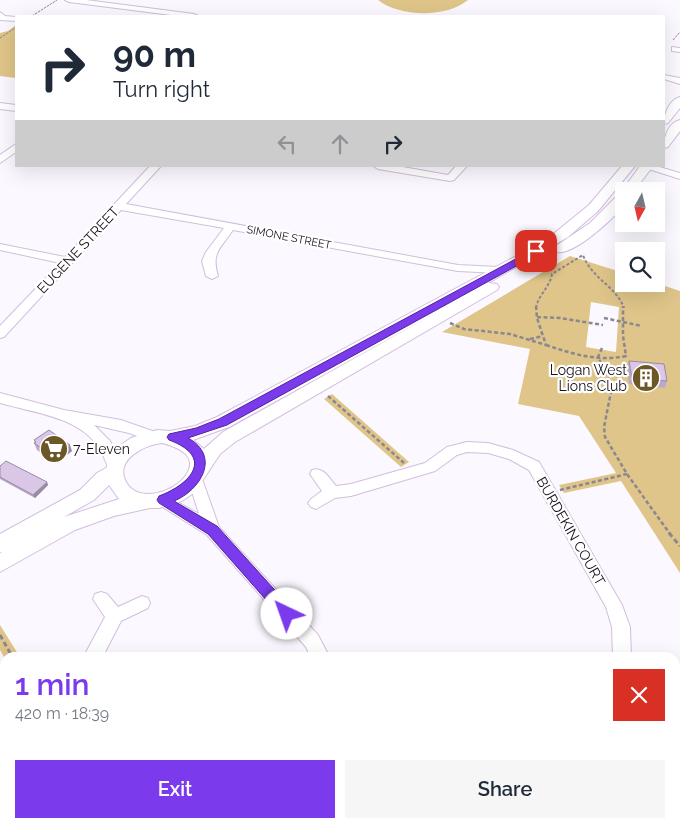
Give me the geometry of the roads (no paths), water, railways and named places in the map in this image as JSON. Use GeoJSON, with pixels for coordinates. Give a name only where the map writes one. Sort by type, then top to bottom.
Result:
{"type":"FeatureCollection","features":[{"type":"Feature","properties":{"kind":"main road"},"geometry":{"type":"LineString","coordinates":[[665,120],[680,100]]}},
{"type":"Feature","properties":{"kind":"main road"},"geometry":{"type":"LineString","coordinates":[[665,143],[680,123]]}},
{"type":"Feature","properties":{"kind":"main road"},"geometry":{"type":"LineString","coordinates":[[0,544],[87,495],[114,469],[120,456],[130,447],[153,437],[173,437],[198,432],[223,422],[465,288],[551,243],[569,231],[594,209],[628,167]]}},
{"type":"Feature","properties":{"kind":"main road"},"geometry":{"type":"LineString","coordinates":[[635,182],[646,167]]}},
{"type":"Feature","properties":{"kind":"main road"},"geometry":{"type":"LineString","coordinates":[[0,563],[68,524],[113,508],[156,500],[184,491],[214,449],[228,437],[583,236],[602,222],[615,207]]}},
{"type":"Feature","properties":{"kind":"main road"},"geometry":{"type":"LineString","coordinates":[[173,437],[186,442],[195,450],[199,458],[197,474]]}},
{"type":"Feature","properties":{"kind":"main road"},"geometry":{"type":"LineString","coordinates":[[114,469],[116,484],[126,494],[132,498],[156,500]]}},
{"type":"Feature","properties":{"kind":"street"},"geometry":{"type":"LineString","coordinates":[[69,0],[186,15]]}},
{"type":"Feature","properties":{"kind":"street"},"geometry":{"type":"LineString","coordinates":[[115,6],[123,0]]}},
{"type":"Feature","properties":{"kind":"street"},"geometry":{"type":"LineString","coordinates":[[1,17],[15,19]]}},
{"type":"Feature","properties":{"kind":"street"},"geometry":{"type":"LineString","coordinates":[[665,77],[680,81]]}},
{"type":"Feature","properties":{"kind":"street"},"geometry":{"type":"LineString","coordinates":[[0,106],[15,108]]}},
{"type":"Feature","properties":{"kind":"street"},"geometry":{"type":"LineString","coordinates":[[0,160],[15,148]]}},
{"type":"Feature","properties":{"kind":"street","name":"EUGENE STREET"},"geometry":{"type":"LineString","coordinates":[[0,334],[155,167]]}},
{"type":"Feature","properties":{"kind":"street"},"geometry":{"type":"LineString","coordinates":[[384,167],[450,178],[461,167]]}},
{"type":"Feature","properties":{"kind":"street"},"geometry":{"type":"LineString","coordinates":[[646,167],[680,176]]}},
{"type":"Feature","properties":{"kind":"street","name":"SIMONE STREET"},"geometry":{"type":"LineString","coordinates":[[119,206],[458,268],[499,270]]}},
{"type":"Feature","properties":{"kind":"street"},"geometry":{"type":"LineString","coordinates":[[212,276],[208,261],[212,252],[231,226]]}},
{"type":"Feature","properties":{"kind":"street"},"geometry":{"type":"LineString","coordinates":[[0,247],[68,261]]}},
{"type":"Feature","properties":{"kind":"street"},"geometry":{"type":"LineString","coordinates":[[458,268],[467,276],[465,288]]}},
{"type":"Feature","properties":{"kind":"street"},"geometry":{"type":"LineString","coordinates":[[0,398],[63,414],[110,423],[143,432],[153,437]]}},
{"type":"Feature","properties":{"kind":"street"},"geometry":{"type":"LineString","coordinates":[[63,414],[94,432],[104,445],[114,469]]}},
{"type":"Feature","properties":{"kind":"street","name":"BURDEKIN COURT"},"geometry":{"type":"LineString","coordinates":[[316,503],[332,492],[351,490],[430,467],[452,451],[467,447],[488,448],[513,455],[534,466],[614,605],[621,628],[622,652]]}},
{"type":"Feature","properties":{"kind":"street"},"geometry":{"type":"LineString","coordinates":[[197,474],[198,493],[213,530],[312,641],[318,652]]}},
{"type":"Feature","properties":{"kind":"street"},"geometry":{"type":"LineString","coordinates":[[317,474],[332,492]]}},
{"type":"Feature","properties":{"kind":"street"},"geometry":{"type":"LineString","coordinates":[[156,500],[213,530]]}},
{"type":"Feature","properties":{"kind":"street"},"geometry":{"type":"LineString","coordinates":[[101,599],[115,616]]}},
{"type":"Feature","properties":{"kind":"street"},"geometry":{"type":"LineString","coordinates":[[95,652],[115,616],[142,602]]}},
{"type":"Feature","properties":{"kind":"place","name":"Logan West Lions Club"},"geometry":{"type":"Point","coordinates":[646,378]}},
{"type":"Feature","properties":{"kind":"place","name":"7-Eleven"},"geometry":{"type":"Point","coordinates":[54,449]}}]}
